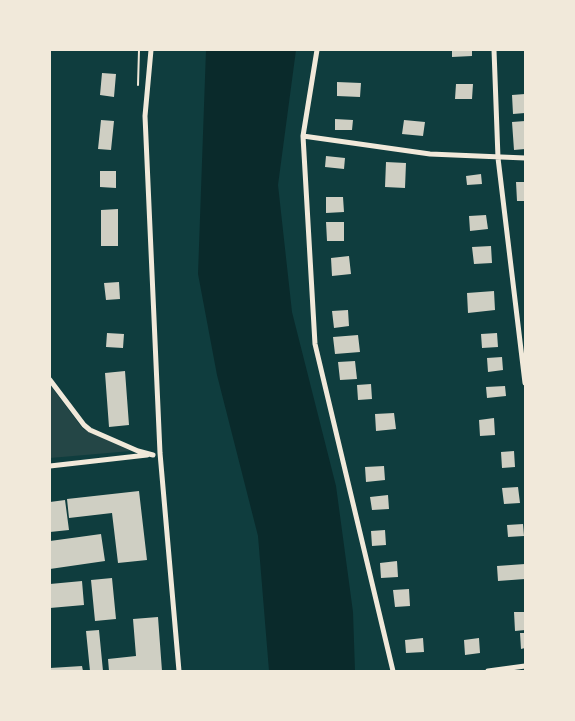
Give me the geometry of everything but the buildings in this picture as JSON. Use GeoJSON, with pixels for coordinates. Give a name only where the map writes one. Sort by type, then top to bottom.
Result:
{"type":"FeatureCollection","features":[{"type":"Feature","properties":{"kind":"street"},"geometry":{"type":"LineString","coordinates":[[151,50],[144,116],[160,453],[179,671]]}},
{"type":"Feature","properties":{"kind":"street"},"geometry":{"type":"LineString","coordinates":[[317,50],[303,136],[315,344],[393,671]]}},
{"type":"Feature","properties":{"kind":"street"},"geometry":{"type":"LineString","coordinates":[[494,50],[498,158],[525,383]]}},
{"type":"Feature","properties":{"kind":"street"},"geometry":{"type":"LineString","coordinates":[[303,136],[430,154],[525,158]]}},
{"type":"Feature","properties":{"kind":"street"},"geometry":{"type":"LineString","coordinates":[[50,380],[84,425],[90,430],[138,451],[153,454]]}},
{"type":"Feature","properties":{"kind":"street"},"geometry":{"type":"LineString","coordinates":[[50,466],[160,453]]}},
{"type":"Feature","properties":{"kind":"street"},"geometry":{"type":"LineString","coordinates":[[488,671],[525,666]]}},
{"type":"Feature","properties":{"kind":"shaded area"},"geometry":{"type":"Polygon","coordinates":[[[206,50],[296,50],[278,185],[292,312],[336,486],[353,612],[355,671],[269,671],[258,536],[217,375],[198,274],[206,50]]]}},
{"type":"Feature","properties":{"kind":"shaded area"},"geometry":{"type":"Polygon","coordinates":[[[50,385],[83,429],[131,451],[50,458],[50,385]]]}}]}
